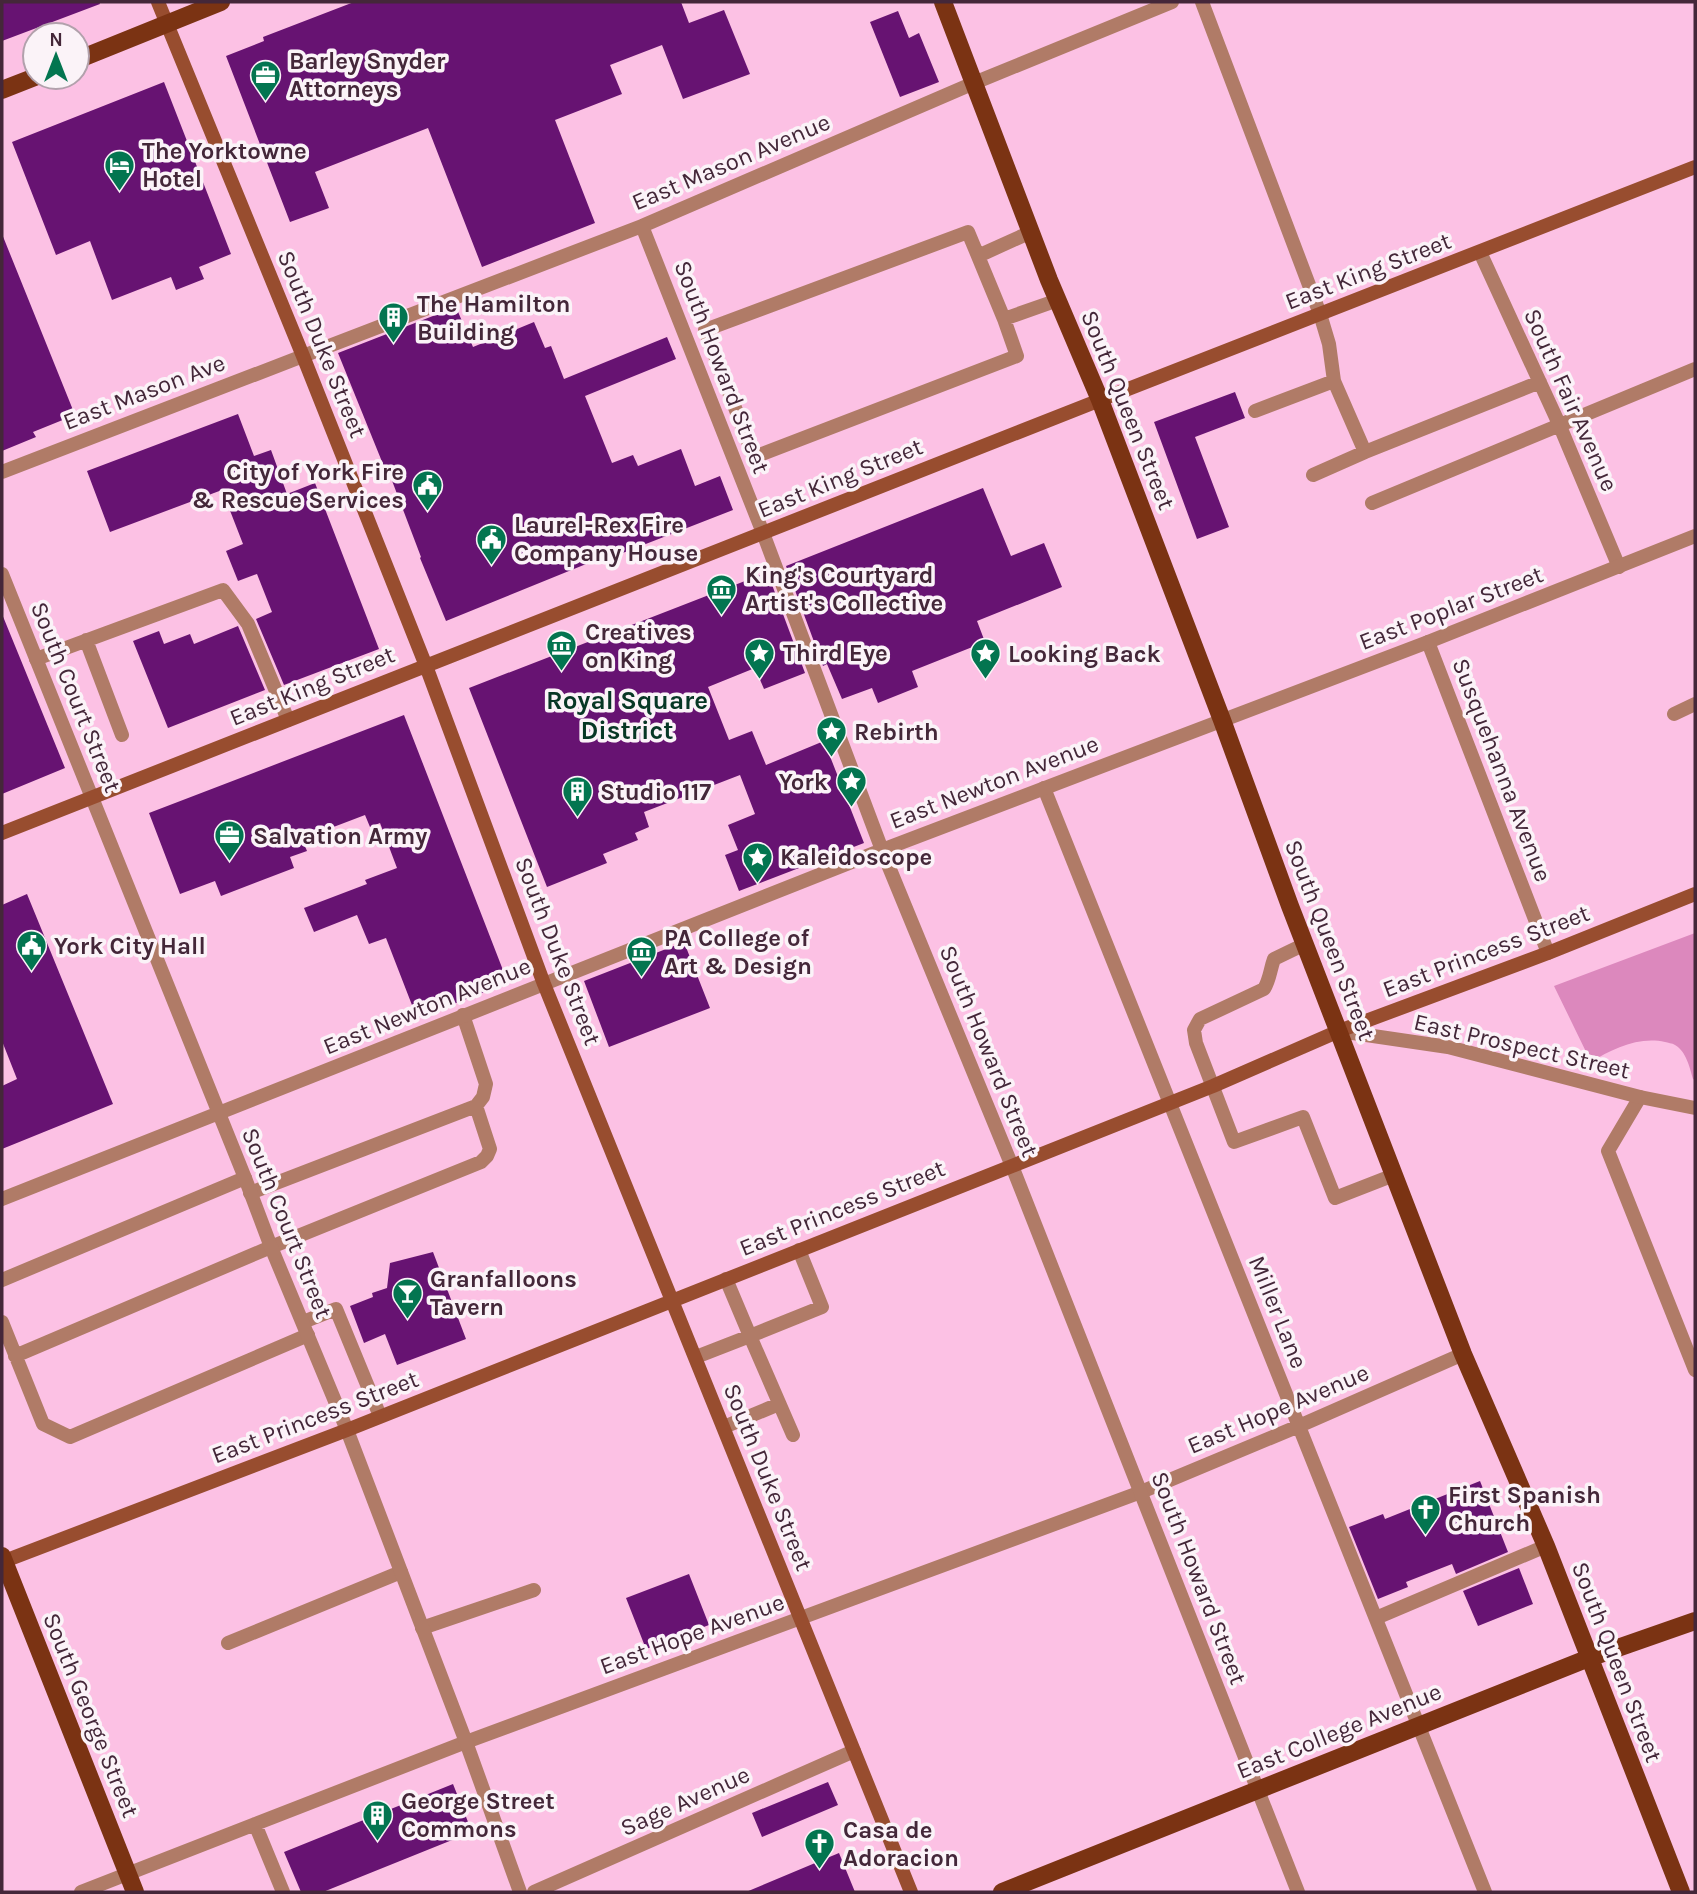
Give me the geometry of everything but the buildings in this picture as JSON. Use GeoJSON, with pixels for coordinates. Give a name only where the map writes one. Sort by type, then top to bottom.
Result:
{"type":"FeatureCollection","features":[{"type":"Feature","properties":{"kind":"main road"},"geometry":{"type":"LineString","coordinates":[[91,54],[221,2]]}},
{"type":"Feature","properties":{"kind":"main road","name":"South Queen Street"},"geometry":{"type":"LineString","coordinates":[[943,2],[1031,232],[1100,400],[1463,1353],[1546,1546],[1681,1892]]}},
{"type":"Feature","properties":{"kind":"main road"},"geometry":{"type":"LineString","coordinates":[[2,90],[21,83]]}},
{"type":"Feature","properties":{"kind":"main road","name":"South George Street"},"geometry":{"type":"LineString","coordinates":[[3,1560],[135,1892]]}},
{"type":"Feature","properties":{"kind":"main road","name":"East College Avenue"},"geometry":{"type":"LineString","coordinates":[[1002,1892],[1589,1658],[1695,1621]]}},
{"type":"Feature","properties":{"kind":"street","name":"South Duke Street"},"geometry":{"type":"LineString","coordinates":[[158,2],[426,666],[544,984],[911,1892]]}},
{"type":"Feature","properties":{"kind":"street","name":"East Mason Avenue"},"geometry":{"type":"LineString","coordinates":[[303,356],[642,226],[974,83],[1172,2]]}},
{"type":"Feature","properties":{"kind":"street"},"geometry":{"type":"LineString","coordinates":[[1202,2],[1320,314],[1329,344],[1334,381],[1365,452]]}},
{"type":"Feature","properties":{"kind":"street","name":"East King Street"},"geometry":{"type":"LineString","coordinates":[[2,833],[1695,167]]}},
{"type":"Feature","properties":{"kind":"street","name":"South Howard Street"},"geometry":{"type":"LineString","coordinates":[[642,226],[763,533],[881,849],[1012,1166],[1298,1892]]}},
{"type":"Feature","properties":{"kind":"street"},"geometry":{"type":"LineString","coordinates":[[968,232],[978,256],[1017,355],[754,457],[705,330],[968,232]]}},
{"type":"Feature","properties":{"kind":"street"},"geometry":{"type":"LineString","coordinates":[[978,256],[1031,232]]}},
{"type":"Feature","properties":{"kind":"street","name":"South Fair Avenue"},"geometry":{"type":"LineString","coordinates":[[1480,252],[1559,424],[1619,567]]}},
{"type":"Feature","properties":{"kind":"street"},"geometry":{"type":"LineString","coordinates":[[1004,320],[1058,300]]}},
{"type":"Feature","properties":{"kind":"street","name":"East Mason Ave"},"geometry":{"type":"LineString","coordinates":[[2,472],[303,356]]}},
{"type":"Feature","properties":{"kind":"street"},"geometry":{"type":"LineString","coordinates":[[1371,503],[1695,369]]}},
{"type":"Feature","properties":{"kind":"street"},"geometry":{"type":"LineString","coordinates":[[1255,411],[1334,381]]}},
{"type":"Feature","properties":{"kind":"street"},"geometry":{"type":"LineString","coordinates":[[1313,475],[1540,382]]}},
{"type":"Feature","properties":{"kind":"street","name":"East Poplar Street"},"geometry":{"type":"LineString","coordinates":[[1222,720],[1695,536]]}},
{"type":"Feature","properties":{"kind":"street","name":"South Court Street"},"geometry":{"type":"LineString","coordinates":[[2,574],[346,1430],[466,1742],[520,1892]]}},
{"type":"Feature","properties":{"kind":"street"},"geometry":{"type":"LineString","coordinates":[[36,659],[223,590],[248,624],[288,720]]}},
{"type":"Feature","properties":{"kind":"street"},"geometry":{"type":"LineString","coordinates":[[86,640],[122,735]]}},
{"type":"Feature","properties":{"kind":"street","name":"Susquehanna Avenue"},"geometry":{"type":"LineString","coordinates":[[1428,642],[1548,953]]}},
{"type":"Feature","properties":{"kind":"street"},"geometry":{"type":"LineString","coordinates":[[1674,714],[1695,704]]}},
{"type":"Feature","properties":{"kind":"street","name":"East Newton Avenue"},"geometry":{"type":"LineString","coordinates":[[2,1199],[881,849],[1222,720]]}},
{"type":"Feature","properties":{"kind":"street","name":"Miller Lane"},"geometry":{"type":"LineString","coordinates":[[1044,788],[1485,1892]]}},
{"type":"Feature","properties":{"kind":"street","name":"East Princess Street"},"geometry":{"type":"LineString","coordinates":[[3,1560],[346,1430],[1213,1086],[1339,1031],[1548,953],[1695,894]]}},
{"type":"Feature","properties":{"kind":"street"},"geometry":{"type":"LineString","coordinates":[[1305,944],[1274,959],[1264,989],[1199,1019],[1194,1030],[1196,1043],[1234,1142],[1303,1117],[1335,1198],[1394,1175]]}},
{"type":"Feature","properties":{"kind":"street"},"geometry":{"type":"LineString","coordinates":[[2,1280],[248,1185],[477,1106],[483,1097],[486,1084],[463,1015]]}},
{"type":"Feature","properties":{"kind":"street","name":"East Prospect Street"},"geometry":{"type":"LineString","coordinates":[[1339,1031],[1448,1048],[1640,1097],[1695,1108]]}},
{"type":"Feature","properties":{"kind":"street"},"geometry":{"type":"LineString","coordinates":[[1640,1097],[1608,1151],[1695,1370]]}},
{"type":"Feature","properties":{"kind":"street"},"geometry":{"type":"LineString","coordinates":[[15,1356],[481,1161],[490,1149],[477,1106]]}},
{"type":"Feature","properties":{"kind":"street"},"geometry":{"type":"LineString","coordinates":[[696,1357],[822,1307],[799,1250]]}},
{"type":"Feature","properties":{"kind":"street"},"geometry":{"type":"LineString","coordinates":[[726,1279],[793,1435]]}},
{"type":"Feature","properties":{"kind":"street"},"geometry":{"type":"LineString","coordinates":[[2,1322],[43,1424],[70,1437],[306,1329],[336,1309],[380,1416]]}},
{"type":"Feature","properties":{"kind":"street","name":"East Hope Avenue"},"geometry":{"type":"LineString","coordinates":[[81,1892],[466,1742],[1140,1492],[1299,1426],[1463,1353]]}},
{"type":"Feature","properties":{"kind":"street"},"geometry":{"type":"LineString","coordinates":[[724,1427],[779,1404]]}},
{"type":"Feature","properties":{"kind":"street"},"geometry":{"type":"LineString","coordinates":[[1376,1618],[1546,1546]]}},
{"type":"Feature","properties":{"kind":"street"},"geometry":{"type":"LineString","coordinates":[[228,1643],[401,1573]]}},
{"type":"Feature","properties":{"kind":"street"},"geometry":{"type":"LineString","coordinates":[[422,1628],[534,1590]]}},
{"type":"Feature","properties":{"kind":"street","name":"Sage Avenue"},"geometry":{"type":"LineString","coordinates":[[534,1892],[854,1751]]}},
{"type":"Feature","properties":{"kind":"street"},"geometry":{"type":"LineString","coordinates":[[255,1824],[283,1892]]}},
{"type":"Feature","properties":{"kind":"shaded area"},"geometry":{"type":"Polygon","coordinates":[[[1695,933],[1695,1080],[1682,1051],[1674,1044],[1665,1042],[1636,1042],[1617,1048],[1591,1062],[1554,986],[1695,933]]]}},
{"type":"Feature","properties":{"kind":"place","name":"Barley Snyder Attorneys"},"geometry":{"type":"Point","coordinates":[266,102]}},
{"type":"Feature","properties":{"kind":"place","name":"The Yorktowne Hotel"},"geometry":{"type":"Point","coordinates":[119,192]}},
{"type":"Feature","properties":{"kind":"place","name":"The Hamilton Building"},"geometry":{"type":"Point","coordinates":[394,345]}},
{"type":"Feature","properties":{"kind":"place","name":"City of York Fire & Rescue Services"},"geometry":{"type":"Point","coordinates":[427,513]}},
{"type":"Feature","properties":{"kind":"place","name":"Laurel-Rex Fire Company House"},"geometry":{"type":"Point","coordinates":[491,566]}},
{"type":"Feature","properties":{"kind":"place","name":"King's Courtyard Artist's Collective"},"geometry":{"type":"Point","coordinates":[722,616]}},
{"type":"Feature","properties":{"kind":"place","name":"Creatives on King"},"geometry":{"type":"Point","coordinates":[562,673]}},
{"type":"Feature","properties":{"kind":"place","name":"Third Eye"},"geometry":{"type":"Point","coordinates":[760,680]}},
{"type":"Feature","properties":{"kind":"place","name":"Looking Back"},"geometry":{"type":"Point","coordinates":[985,681]}},
{"type":"Feature","properties":{"kind":"place","name":"Rebirth"},"geometry":{"type":"Point","coordinates":[831,759]}},
{"type":"Feature","properties":{"kind":"place","name":"York"},"geometry":{"type":"Point","coordinates":[851,809]}},
{"type":"Feature","properties":{"kind":"place","name":"Studio 117"},"geometry":{"type":"Point","coordinates":[577,819]}},
{"type":"Feature","properties":{"kind":"place","name":"Salvation Army"},"geometry":{"type":"Point","coordinates":[230,863]}},
{"type":"Feature","properties":{"kind":"place","name":"Kaleidoscope"},"geometry":{"type":"Point","coordinates":[757,884]}},
{"type":"Feature","properties":{"kind":"place","name":"York City Hall"},"geometry":{"type":"Point","coordinates":[31,973]}},
{"type":"Feature","properties":{"kind":"place","name":"PA College of Art & Design"},"geometry":{"type":"Point","coordinates":[641,979]}},
{"type":"Feature","properties":{"kind":"place","name":"Granfalloons Tavern"},"geometry":{"type":"Point","coordinates":[407,1320]}},
{"type":"Feature","properties":{"kind":"place","name":"First Spanish Church"},"geometry":{"type":"Point","coordinates":[1425,1536]}},
{"type":"Feature","properties":{"kind":"place","name":"George Street Commons"},"geometry":{"type":"Point","coordinates":[378,1842]}},
{"type":"Feature","properties":{"kind":"place","name":"Casa de Adoracion"},"geometry":{"type":"Point","coordinates":[820,1871]}},
{"type":"Feature","properties":{"kind":"district","name":"Royal Square District"},"geometry":{"type":"Point","coordinates":[627,715]}}]}
